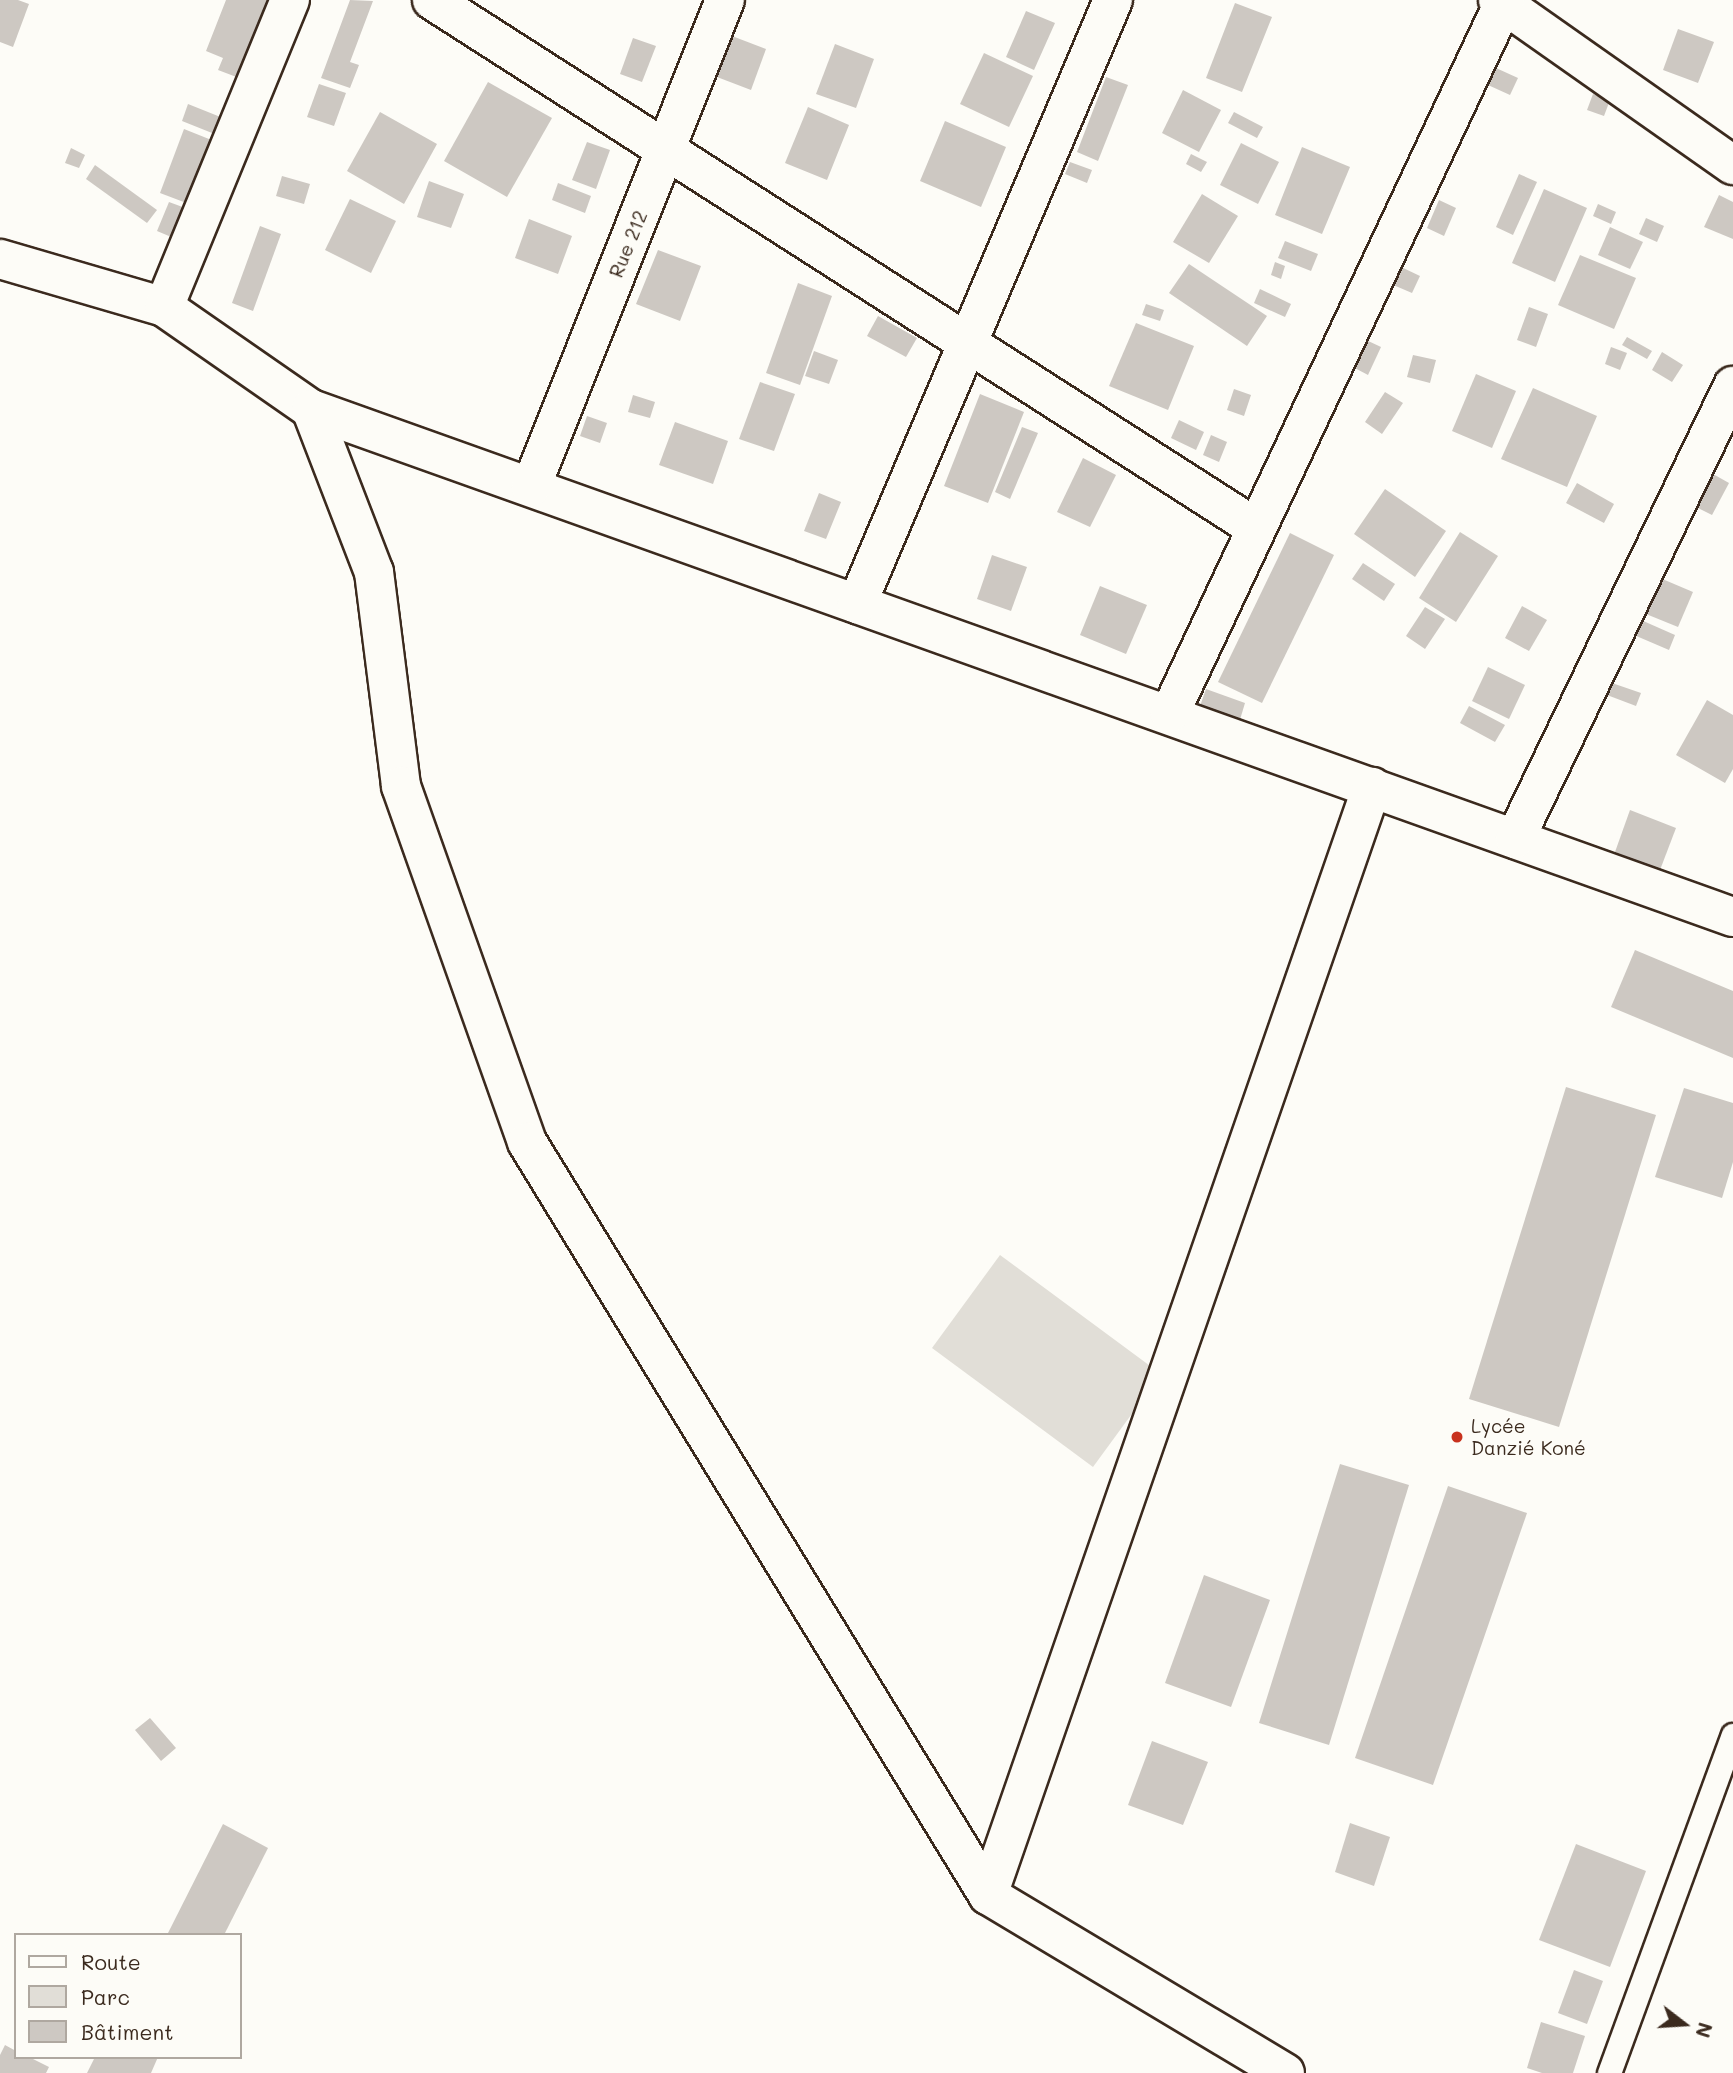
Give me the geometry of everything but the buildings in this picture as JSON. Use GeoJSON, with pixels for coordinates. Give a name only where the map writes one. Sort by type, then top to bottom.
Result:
{"type":"FeatureCollection","features":[{"type":"Feature","properties":{"kind":"street"},"geometry":{"type":"LineString","coordinates":[[164,307],[290,0]]}},
{"type":"Feature","properties":{"kind":"street"},"geometry":{"type":"LineString","coordinates":[[432,0],[1256,528]]}},
{"type":"Feature","properties":{"kind":"street","name":"Rue 212"},"geometry":{"type":"LineString","coordinates":[[531,488],[725,0]]}},
{"type":"Feature","properties":{"kind":"street"},"geometry":{"type":"LineString","coordinates":[[857,604],[1113,0]]}},
{"type":"Feature","properties":{"kind":"street"},"geometry":{"type":"LineString","coordinates":[[1170,713],[1502,1],[1733,165]]}},
{"type":"Feature","properties":{"kind":"street"},"geometry":{"type":"LineString","coordinates":[[0,258],[164,307],[311,409],[1170,713],[1733,917]]}},
{"type":"Feature","properties":{"kind":"street"},"geometry":{"type":"LineString","coordinates":[[1515,839],[1733,386]]}},
{"type":"Feature","properties":{"kind":"street"},"geometry":{"type":"LineString","coordinates":[[311,409],[374,572],[401,786],[527,1142],[988,1895],[1285,2073]]}},
{"type":"Feature","properties":{"kind":"street"},"geometry":{"type":"LineString","coordinates":[[988,1895],[1372,787]]}},
{"type":"Feature","properties":{"kind":"lane"},"geometry":{"type":"LineString","coordinates":[[1609,2073],[1733,1735]]}},
{"type":"Feature","properties":{"kind":"green space"},"geometry":{"type":"Polygon","coordinates":[[[1000,1255],[1161,1374],[1093,1467],[932,1348],[1000,1255]]]}},
{"type":"Feature","properties":{"kind":"place","name":"Lycée Danzié Koné"},"geometry":{"type":"Point","coordinates":[1457,1437]}}]}
